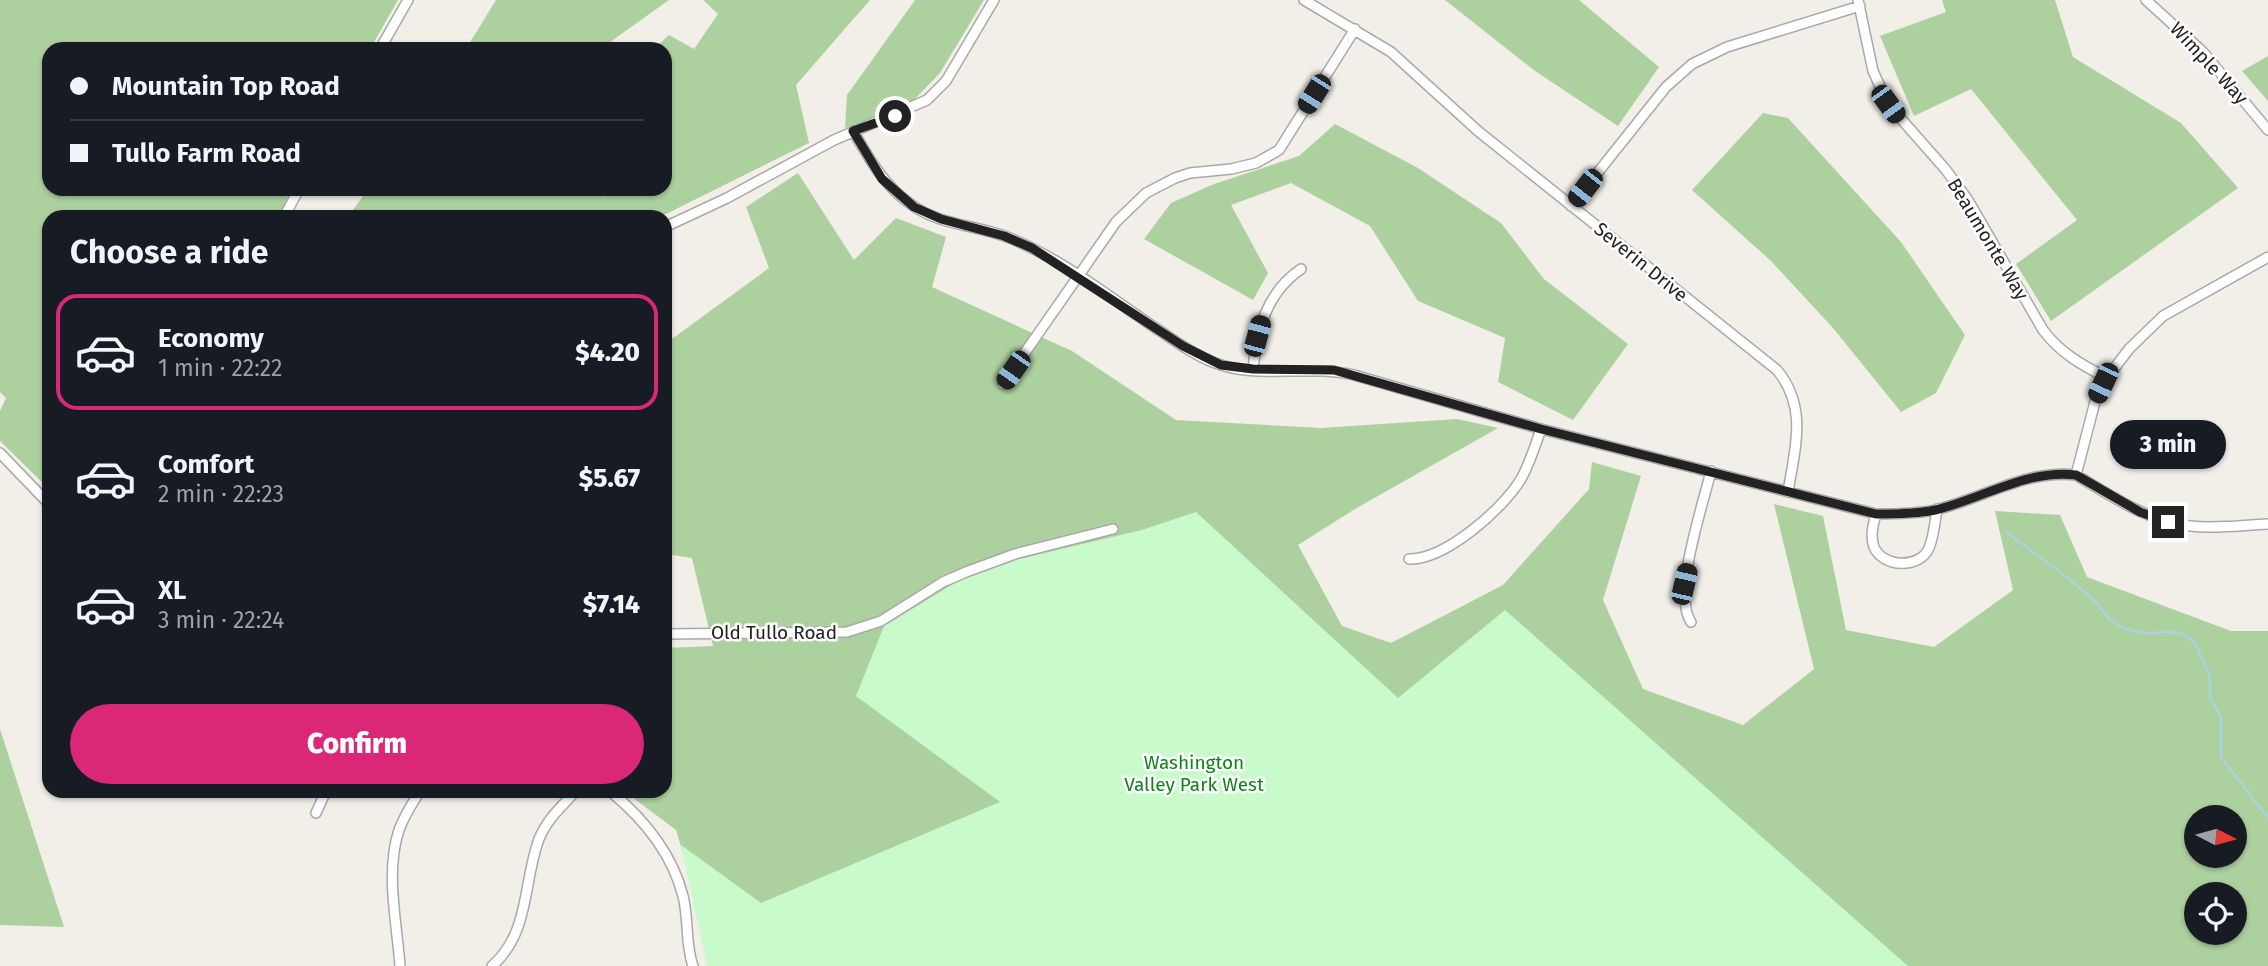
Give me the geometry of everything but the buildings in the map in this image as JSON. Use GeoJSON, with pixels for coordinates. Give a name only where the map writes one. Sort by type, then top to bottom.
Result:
{"type":"FeatureCollection","features":[{"type":"Feature","properties":{"kind":"street"},"geometry":{"type":"LineString","coordinates":[[384,42],[408,0]]}},
{"type":"Feature","properties":{"kind":"street"},"geometry":{"type":"LineString","coordinates":[[672,224],[727,198],[853,131],[916,106],[935,93],[946,81],[994,0]]}},
{"type":"Feature","properties":{"kind":"street","name":"Severin Drive"},"geometry":{"type":"LineString","coordinates":[[1304,0],[1355,29],[1414,71],[1478,131],[1777,370],[1789,385],[1797,407],[1798,423],[1788,492]]}},
{"type":"Feature","properties":{"kind":"street","name":"Wimple Way"},"geometry":{"type":"LineString","coordinates":[[2146,0],[2203,52],[2268,130]]}},
{"type":"Feature","properties":{"kind":"street"},"geometry":{"type":"LineString","coordinates":[[1571,206],[1666,87],[1692,64],[1727,47],[1859,3]]}},
{"type":"Feature","properties":{"kind":"street","name":"Beaumonte Way"},"geometry":{"type":"LineString","coordinates":[[1859,3],[1873,71],[1888,104],[1946,170],[1968,200],[2043,330],[2054,344],[2068,356],[2107,378]]}},
{"type":"Feature","properties":{"kind":"street"},"geometry":{"type":"LineString","coordinates":[[1003,384],[1116,222],[1146,193],[1189,173],[1231,169],[1256,163],[1279,149],[1355,29]]}},
{"type":"Feature","properties":{"kind":"street"},"geometry":{"type":"LineString","coordinates":[[853,131],[882,179],[914,207],[941,219],[1004,236],[1032,248],[1206,360],[1234,369],[1334,370],[1541,429],[1876,514],[1905,514],[1937,509],[2048,474],[2076,475],[2140,512],[2168,522],[2219,527],[2268,524]]}},
{"type":"Feature","properties":{"kind":"street"},"geometry":{"type":"LineString","coordinates":[[2076,475],[2096,398],[2107,378],[2145,331],[2163,317],[2268,257]]}},
{"type":"Feature","properties":{"kind":"street"},"geometry":{"type":"LineString","coordinates":[[1253,369],[1257,336],[1268,307],[1281,287],[1301,269]]}},
{"type":"Feature","properties":{"kind":"street"},"geometry":{"type":"LineString","coordinates":[[1409,559],[1429,558],[1497,508],[1521,480],[1541,429]]}},
{"type":"Feature","properties":{"kind":"street"},"geometry":{"type":"LineString","coordinates":[[0,453],[42,497]]}},
{"type":"Feature","properties":{"kind":"street"},"geometry":{"type":"LineString","coordinates":[[1692,622],[1686,614],[1684,584],[1712,471]]}},
{"type":"Feature","properties":{"kind":"street"},"geometry":{"type":"LineString","coordinates":[[1876,514],[1872,537],[1878,553],[1886,560],[1908,563],[1917,560],[1929,549],[1937,509]]}},
{"type":"Feature","properties":{"kind":"street","name":"Old Tullo Road"},"geometry":{"type":"LineString","coordinates":[[672,634],[847,632],[881,621],[943,582],[966,572],[1015,554],[1113,529]]}},
{"type":"Feature","properties":{"kind":"street"},"geometry":{"type":"LineString","coordinates":[[316,813],[324,798]]}},
{"type":"Feature","properties":{"kind":"street"},"geometry":{"type":"LineString","coordinates":[[400,966],[394,857],[399,830],[416,798]]}},
{"type":"Feature","properties":{"kind":"street"},"geometry":{"type":"LineString","coordinates":[[492,966],[506,951],[524,914],[530,870],[544,828],[569,798]]}},
{"type":"Feature","properties":{"kind":"street"},"geometry":{"type":"LineString","coordinates":[[618,798],[642,820],[661,844],[672,865],[684,897],[693,966]]}},
{"type":"Feature","properties":{"kind":"green space"},"geometry":{"type":"Polygon","coordinates":[[[0,0],[398,0],[374,42],[42,42],[42,196],[288,196],[282,210],[42,210],[42,482],[0,441],[0,411],[6,398],[0,392],[0,0]]]}},
{"type":"Feature","properties":{"kind":"green space"},"geometry":{"type":"Polygon","coordinates":[[[496,0],[669,0],[610,42],[470,42],[496,0]]]}},
{"type":"Feature","properties":{"kind":"green space"},"geometry":{"type":"Polygon","coordinates":[[[703,0],[870,0],[796,85],[809,143],[672,211],[353,210],[363,196],[672,196],[672,42],[662,42],[669,35],[694,49],[718,14],[703,0]]]}},
{"type":"Feature","properties":{"kind":"green space"},"geometry":{"type":"Polygon","coordinates":[[[915,0],[984,0],[940,73],[908,106],[845,128],[847,95],[915,0]]]}},
{"type":"Feature","properties":{"kind":"green space"},"geometry":{"type":"Polygon","coordinates":[[[1445,0],[1579,0],[1659,67],[1618,126],[1535,71],[1445,0]]]}},
{"type":"Feature","properties":{"kind":"green space"},"geometry":{"type":"Polygon","coordinates":[[[1942,0],[2055,0],[2073,57],[2181,123],[2238,188],[2051,321],[2016,264],[2077,220],[1971,89],[1914,116],[1880,36],[1946,12],[1942,0]]]}},
{"type":"Feature","properties":{"kind":"green space"},"geometry":{"type":"Polygon","coordinates":[[[2268,56],[2268,101],[2242,71],[2268,56]]]}},
{"type":"Feature","properties":{"kind":"green space"},"geometry":{"type":"Polygon","coordinates":[[[1763,113],[1788,118],[1901,242],[1965,335],[1936,393],[1901,412],[1833,328],[1771,261],[1692,190],[1763,113]]]}},
{"type":"Feature","properties":{"kind":"green space"},"geometry":{"type":"Polygon","coordinates":[[[1335,124],[1418,168],[1501,223],[1544,279],[1628,344],[1573,420],[1498,382],[1505,338],[1418,301],[1370,226],[1291,183],[1231,205],[1268,273],[1253,300],[1144,239],[1171,203],[1214,184],[1299,156],[1335,124]]]}},
{"type":"Feature","properties":{"kind":"green space"},"geometry":{"type":"Polygon","coordinates":[[[798,173],[854,260],[896,218],[946,237],[932,287],[1072,351],[1176,420],[1321,428],[1457,419],[1498,428],[1355,509],[1298,545],[1342,626],[1391,643],[1503,585],[1589,489],[1592,462],[1641,476],[1603,600],[1643,689],[1743,725],[1814,669],[1774,504],[1823,516],[1846,630],[1934,647],[2013,590],[1995,511],[2060,515],[2087,577],[2231,631],[2268,631],[2268,966],[717,966],[676,830],[633,798],[672,798],[672,648],[713,646],[692,558],[672,555],[672,339],[769,268],[746,207],[798,173]]]}},
{"type":"Feature","properties":{"kind":"green space","name":"Washington Valley Park West"},"geometry":{"type":"Polygon","coordinates":[[[1196,512],[1398,698],[1505,610],[1908,966],[707,966],[681,845],[761,903],[1000,802],[856,696],[884,626],[963,578],[989,566],[1142,530],[1196,512]]]}},
{"type":"Feature","properties":{"kind":"green space"},"geometry":{"type":"Polygon","coordinates":[[[0,729],[64,927],[0,925],[0,729]]]}},
{"type":"Feature","properties":{"kind":"waterway"},"geometry":{"type":"LineString","coordinates":[[2006,532],[2068,578],[2096,602],[2109,619],[2126,629],[2145,633],[2183,634],[2194,641],[2210,677],[2210,698],[2221,717],[2221,757],[2268,818]]}},
{"type":"Feature","properties":{"kind":"route"},"geometry":{"type":"LineString","coordinates":[[895,116],[853,131],[890,189],[928,214],[1004,236],[1032,248],[1183,346],[1206,360],[1221,365],[1234,369],[1334,370],[1541,429],[1876,514],[1905,514],[1937,509],[2031,478],[2065,474],[2076,475],[2126,505],[2168,522]]}}]}
